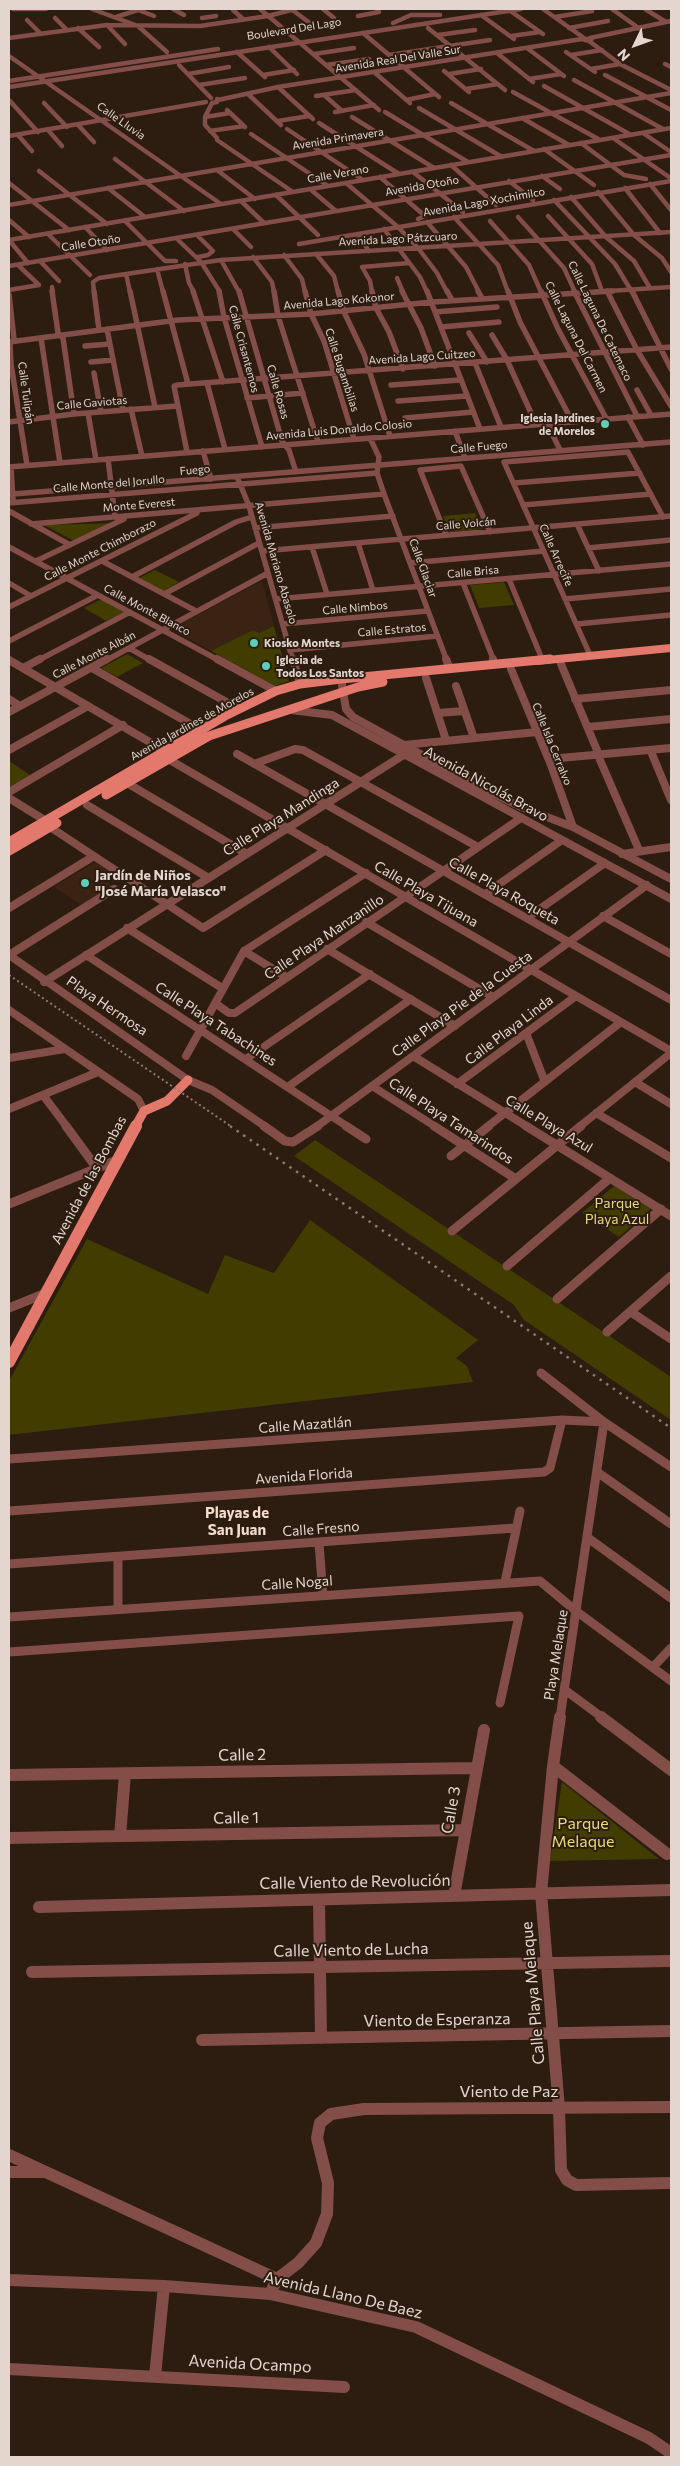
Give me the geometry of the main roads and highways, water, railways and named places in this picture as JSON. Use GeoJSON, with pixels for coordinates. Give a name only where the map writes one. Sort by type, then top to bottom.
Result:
{"type":"FeatureCollection","features":[{"type":"Feature","properties":{"kind":"main road","name":"Avenida Jardines de Morelos"},"geometry":{"type":"LineString","coordinates":[[48,824],[127,783],[201,730],[225,716],[276,691],[300,684],[671,648]]}},
{"type":"Feature","properties":{"kind":"main road","name":"Avenida Jardines de Morelos"},"geometry":{"type":"LineString","coordinates":[[9,842],[26,836],[48,824],[167,755],[209,736],[343,692],[380,682],[671,654]]}},
{"type":"Feature","properties":{"kind":"main road"},"geometry":{"type":"LineString","coordinates":[[225,716],[240,725]]}},
{"type":"Feature","properties":{"kind":"main road","name":"Avenida Jardines de Morelos"},"geometry":{"type":"LineString","coordinates":[[9,851],[26,836]]}},
{"type":"Feature","properties":{"kind":"main road","name":"Avenida de las Bombas"},"geometry":{"type":"LineString","coordinates":[[9,1362],[144,1111],[167,1102],[188,1080]]}},
{"type":"Feature","properties":{"kind":"railway"},"geometry":{"type":"LineString","coordinates":[[9,975],[232,1127]]}},
{"type":"Feature","properties":{"kind":"railway"},"geometry":{"type":"LineString","coordinates":[[230,1126],[671,1428]]}},
{"type":"Feature","properties":{"kind":"place","name":"Iglesia Jardines de Morelos"},"geometry":{"type":"Point","coordinates":[605,424]}},
{"type":"Feature","properties":{"kind":"place","name":"Kiosko Montes"},"geometry":{"type":"Point","coordinates":[254,643]}},
{"type":"Feature","properties":{"kind":"place","name":"Iglesia de Todos Los Santos"},"geometry":{"type":"Point","coordinates":[266,666]}},
{"type":"Feature","properties":{"kind":"place","name":"Jardín de Niños \"José María Velasco\""},"geometry":{"type":"Point","coordinates":[85,883]}},
{"type":"Feature","properties":{"kind":"district","name":"Playas de San Juan"},"geometry":{"type":"Point","coordinates":[237,1522]}},
{"type":"Feature","properties":{"kind":"park label","name":"Parque Playa Azul"},"geometry":{"type":"Point","coordinates":[617,1212]}},
{"type":"Feature","properties":{"kind":"park label","name":"Parque Melaque"},"geometry":{"type":"Point","coordinates":[583,1833]}}]}
